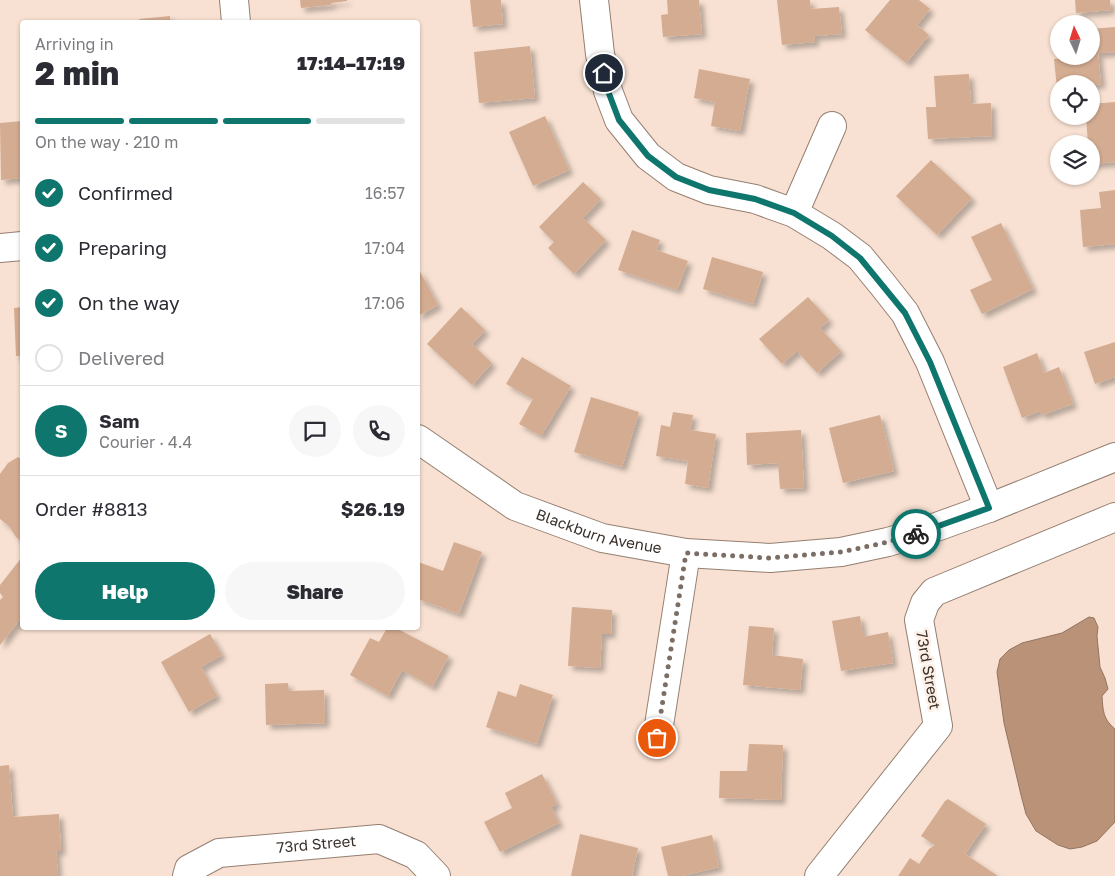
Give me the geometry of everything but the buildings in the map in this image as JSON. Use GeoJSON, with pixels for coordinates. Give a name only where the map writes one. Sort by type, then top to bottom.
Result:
{"type":"FeatureCollection","features":[{"type":"Feature","properties":{"kind":"street"},"geometry":{"type":"LineString","coordinates":[[234,0],[236,20]]}},
{"type":"Feature","properties":{"kind":"street"},"geometry":{"type":"LineString","coordinates":[[594,0],[600,54],[608,91],[619,120],[648,156],[676,177],[709,190],[755,199],[794,213],[832,236],[860,258],[905,313],[930,362],[989,508]]}},
{"type":"Feature","properties":{"kind":"street"},"geometry":{"type":"LineString","coordinates":[[794,213],[832,126]]}},
{"type":"Feature","properties":{"kind":"street"},"geometry":{"type":"LineString","coordinates":[[0,248],[20,246]]}},
{"type":"Feature","properties":{"kind":"street","name":"Blackburn Avenue"},"geometry":{"type":"LineString","coordinates":[[420,441],[515,506],[602,538],[686,553],[770,558],[841,552],[888,542],[989,508],[1115,457]]}},
{"type":"Feature","properties":{"kind":"street","name":"73rd Street"},"geometry":{"type":"LineString","coordinates":[[819,876],[938,726],[919,620],[934,592],[1115,517]]}},
{"type":"Feature","properties":{"kind":"street"},"geometry":{"type":"LineString","coordinates":[[657,738],[686,553]]}},
{"type":"Feature","properties":{"kind":"street","name":"73rd Street"},"geometry":{"type":"LineString","coordinates":[[188,873],[219,853],[379,839],[416,855],[436,876]]}},
{"type":"Feature","properties":{"kind":"shaded area"},"geometry":{"type":"Polygon","coordinates":[[[1089,617],[1094,618],[1098,627],[1100,667],[1108,689],[1102,696],[1103,710],[1108,722],[1115,729],[1115,822],[1097,841],[1070,849],[1058,845],[1036,831],[1026,814],[1004,723],[997,672],[1000,659],[1009,650],[1022,643],[1062,633],[1089,617]]]}},
{"type":"Feature","properties":{"kind":"way so far"},"geometry":{"type":"LineString","coordinates":[[657,738],[686,553],[770,558],[841,552],[916,534]]}},
{"type":"Feature","properties":{"kind":"route"},"geometry":{"type":"LineString","coordinates":[[604,73],[608,91],[619,120],[648,156],[676,177],[709,190],[755,199],[794,213],[832,236],[860,258],[905,313],[930,362],[989,508],[916,534]]}}]}
